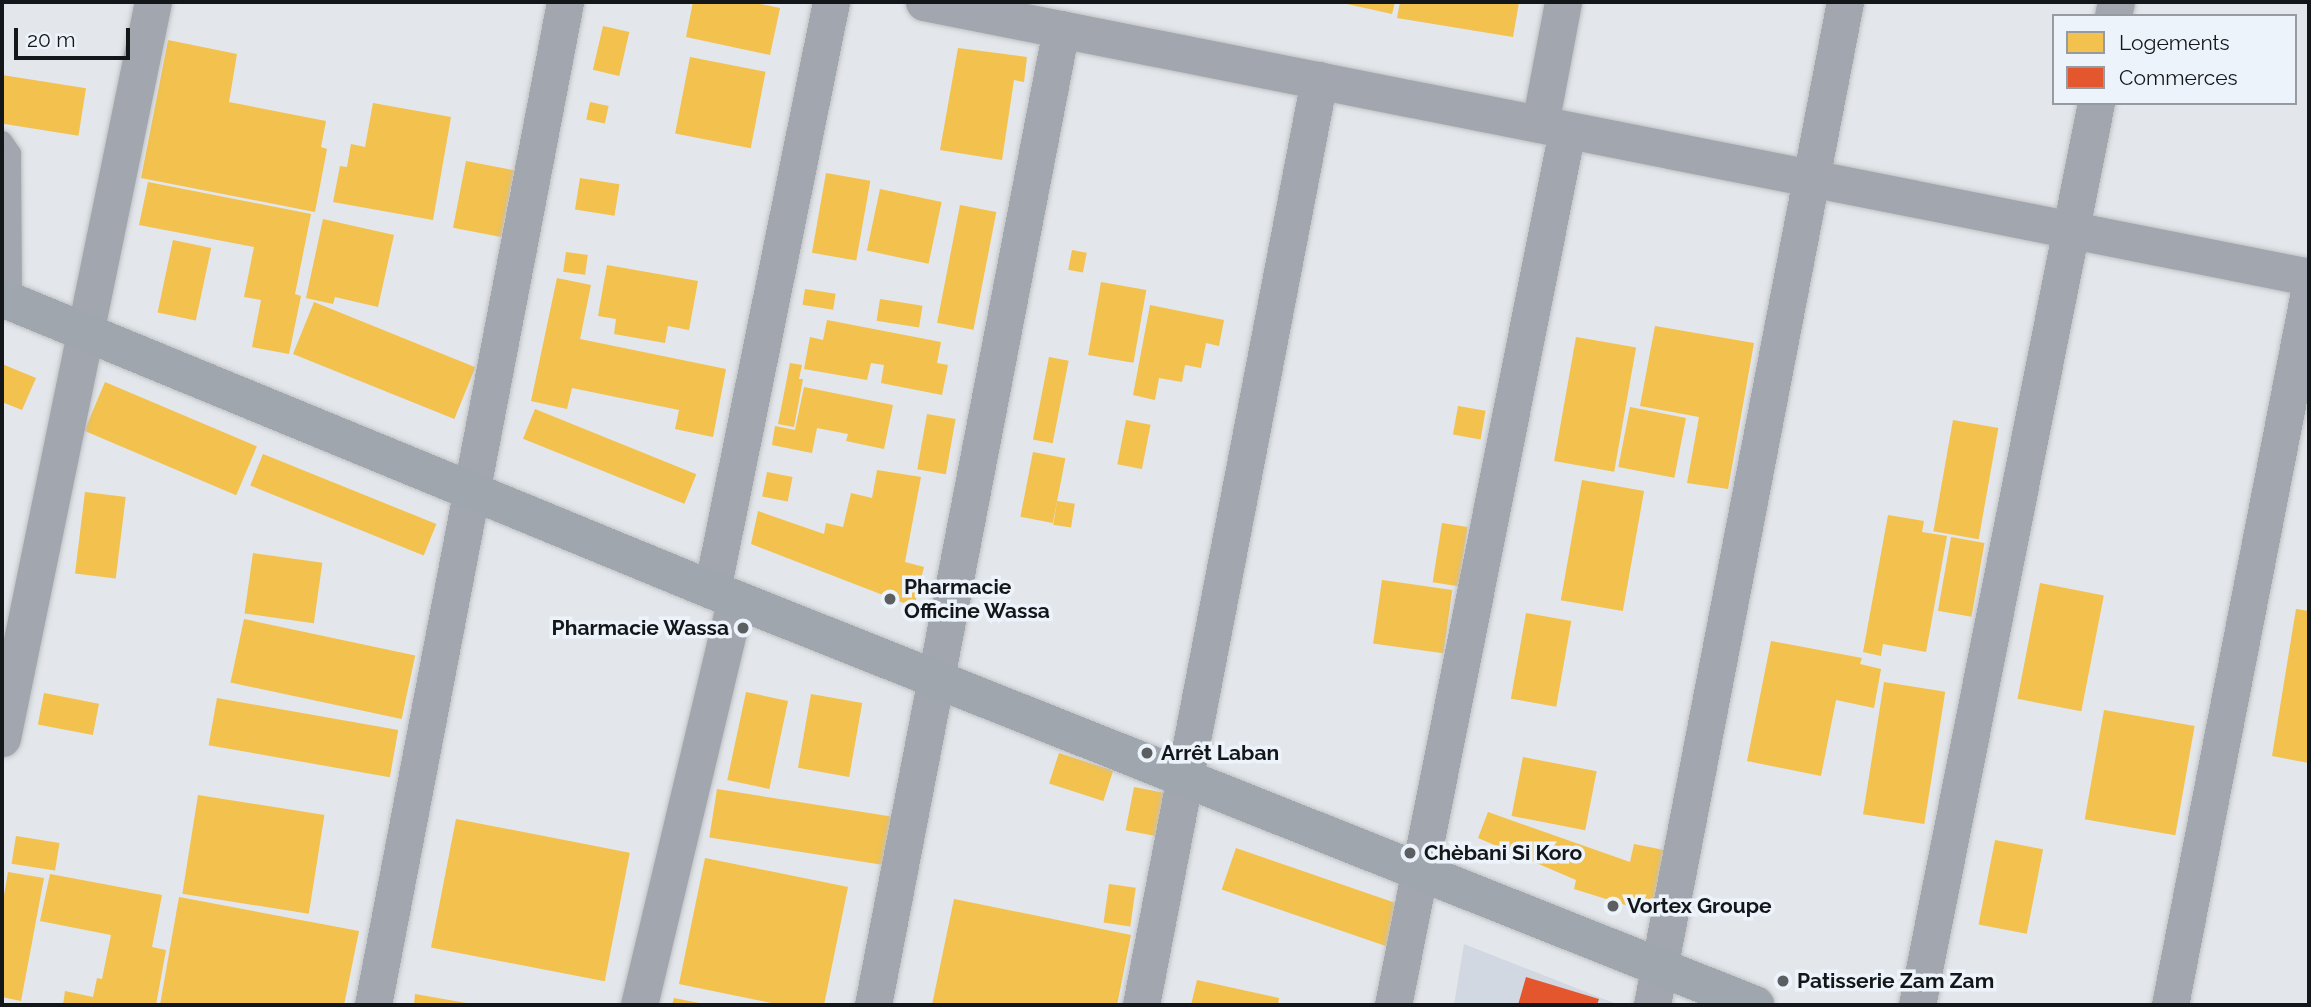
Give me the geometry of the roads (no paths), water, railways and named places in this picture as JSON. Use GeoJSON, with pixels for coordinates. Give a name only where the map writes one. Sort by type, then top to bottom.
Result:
{"type":"FeatureCollection","features":[{"type":"Feature","properties":{"kind":"main road"},"geometry":{"type":"LineString","coordinates":[[7,300],[724,595],[1755,1005]]}},
{"type":"Feature","properties":{"kind":"street"},"geometry":{"type":"LineString","coordinates":[[2,738],[153,2]]}},
{"type":"Feature","properties":{"kind":"street"},"geometry":{"type":"LineString","coordinates":[[373,1005],[474,492],[565,2]]}},
{"type":"Feature","properties":{"kind":"street"},"geometry":{"type":"LineString","coordinates":[[639,1005],[724,595],[831,2]]}},
{"type":"Feature","properties":{"kind":"street"},"geometry":{"type":"LineString","coordinates":[[924,2],[2309,277]]}},
{"type":"Feature","properties":{"kind":"street"},"geometry":{"type":"LineString","coordinates":[[1393,1005],[1420,872],[1553,127],[1563,2]]}},
{"type":"Feature","properties":{"kind":"street"},"geometry":{"type":"LineString","coordinates":[[1652,1005],[1844,2]]}},
{"type":"Feature","properties":{"kind":"street"},"geometry":{"type":"LineString","coordinates":[[873,1005],[1061,29]]}},
{"type":"Feature","properties":{"kind":"street"},"geometry":{"type":"LineString","coordinates":[[1141,1005],[1320,80]]}},
{"type":"Feature","properties":{"kind":"street"},"geometry":{"type":"LineString","coordinates":[[1917,1005],[2095,105]]}},
{"type":"Feature","properties":{"kind":"street"},"geometry":{"type":"LineString","coordinates":[[2170,1005],[2309,292]]}},
{"type":"Feature","properties":{"kind":"lane"},"geometry":{"type":"LineString","coordinates":[[2,140],[11,153],[7,300]]}},
{"type":"Feature","properties":{"kind":"place","name":"Pharmacie Officine Wassa"},"geometry":{"type":"Point","coordinates":[890,599]}},
{"type":"Feature","properties":{"kind":"place","name":"Pharmacie Wassa"},"geometry":{"type":"Point","coordinates":[743,628]}},
{"type":"Feature","properties":{"kind":"place","name":"Arrêt Laban"},"geometry":{"type":"Point","coordinates":[1147,753]}},
{"type":"Feature","properties":{"kind":"place","name":"Chèbani Si Koro"},"geometry":{"type":"Point","coordinates":[1410,853]}},
{"type":"Feature","properties":{"kind":"place","name":"Vortex Groupe"},"geometry":{"type":"Point","coordinates":[1613,906]}},
{"type":"Feature","properties":{"kind":"place","name":"Patisserie Zam Zam"},"geometry":{"type":"Point","coordinates":[1783,981]}}]}
